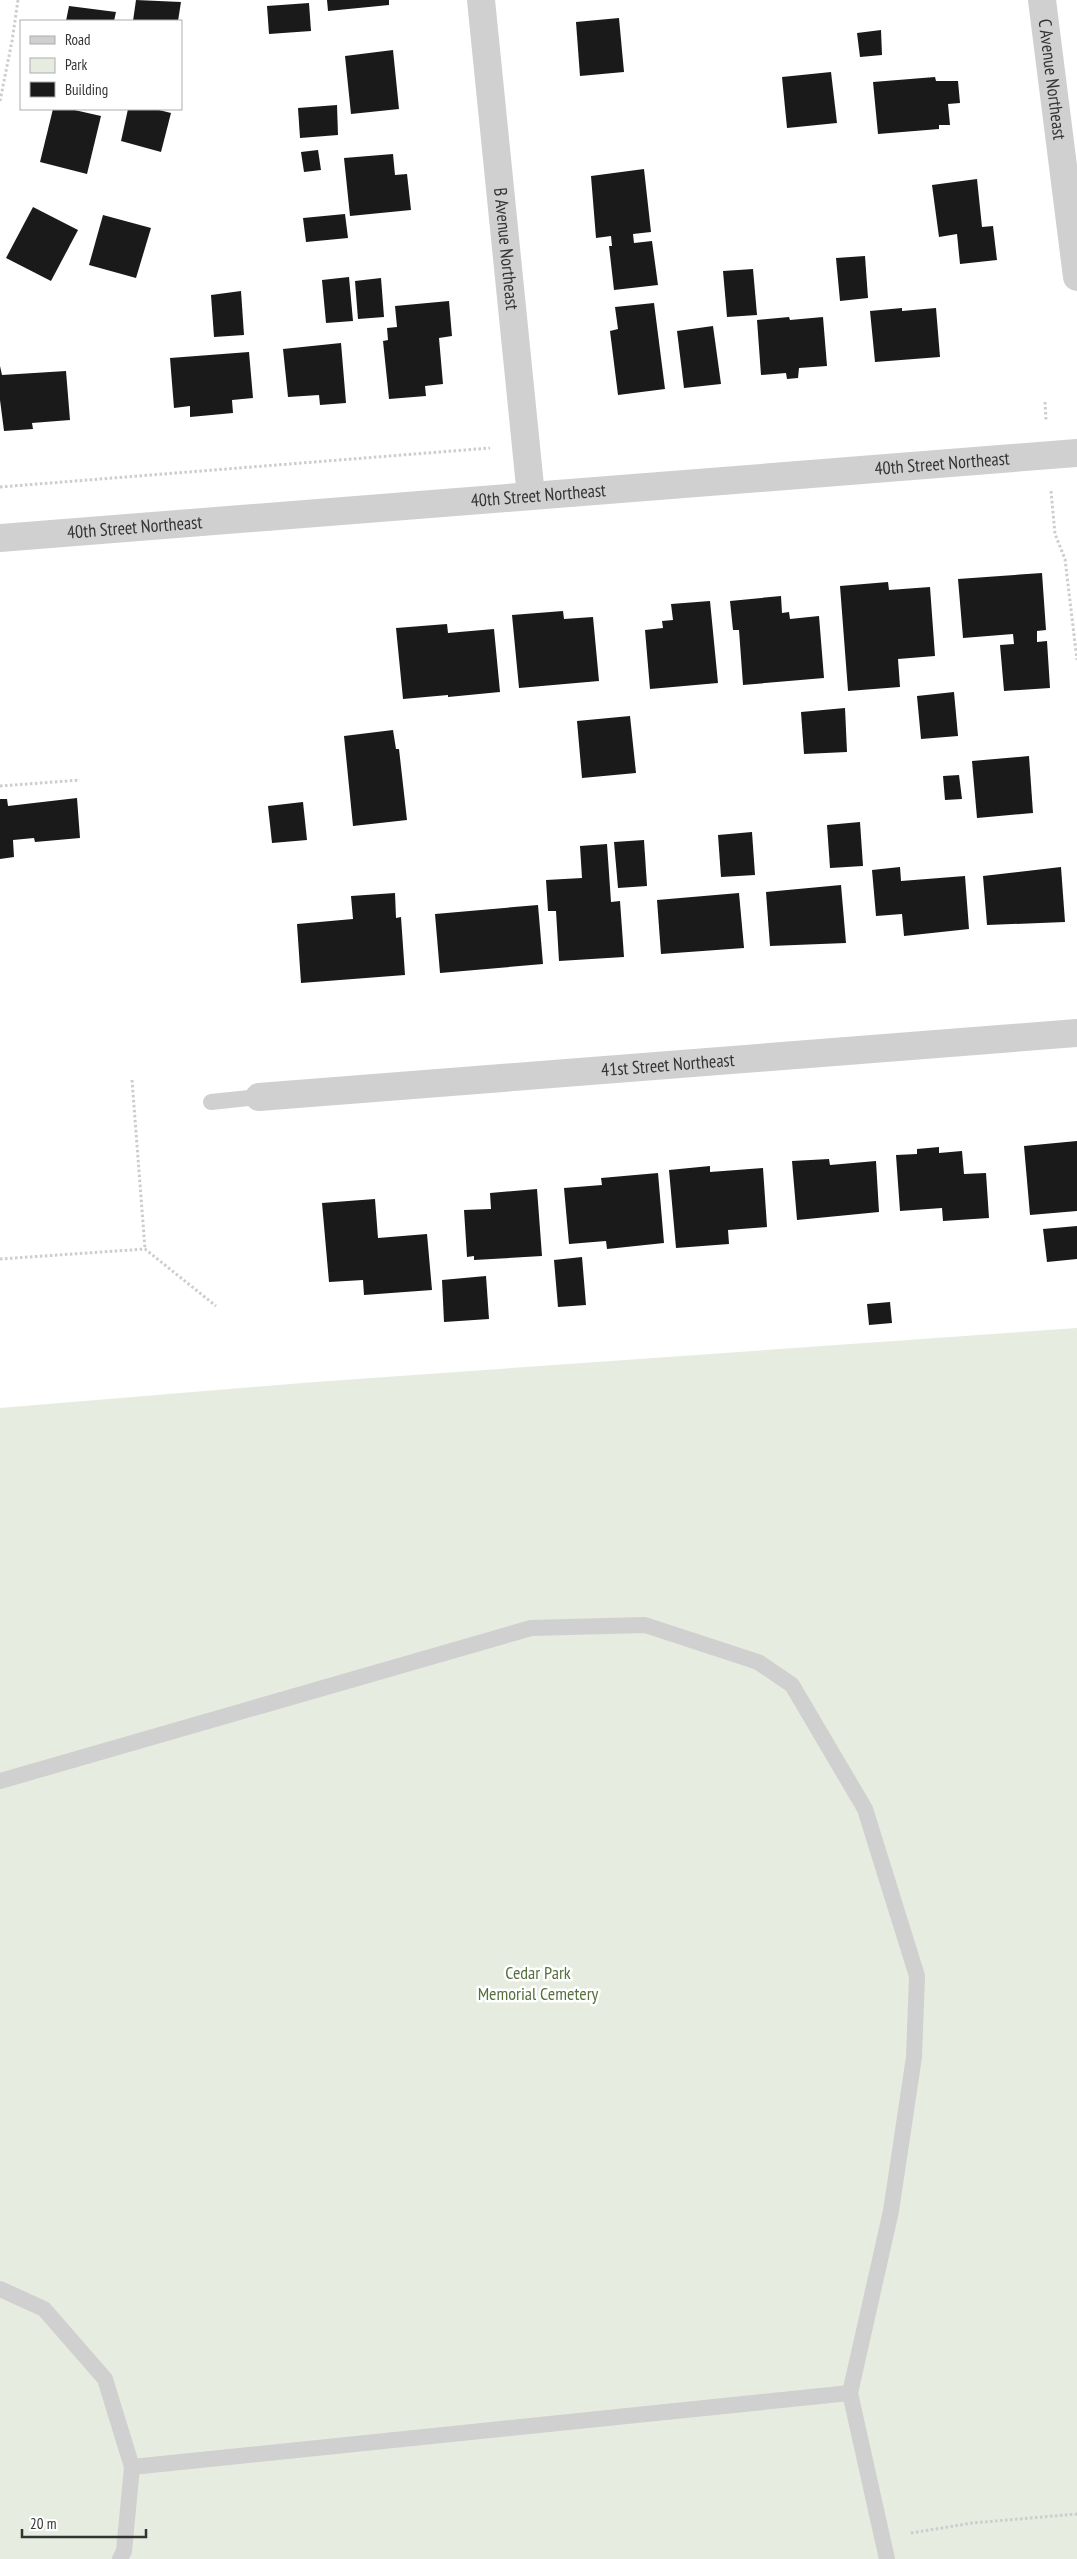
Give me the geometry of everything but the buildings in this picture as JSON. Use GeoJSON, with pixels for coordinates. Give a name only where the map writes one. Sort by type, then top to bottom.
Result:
{"type":"FeatureCollection","features":[{"type":"Feature","properties":{"kind":"street","name":"B Avenue Northeast"},"geometry":{"type":"LineString","coordinates":[[482,0],[530,496]]}},
{"type":"Feature","properties":{"kind":"street","name":"C Avenue Northeast"},"geometry":{"type":"LineString","coordinates":[[1042,0],[1077,276]]}},
{"type":"Feature","properties":{"kind":"street","name":"40th Street Northeast"},"geometry":{"type":"LineString","coordinates":[[0,538],[1077,453]]}},
{"type":"Feature","properties":{"kind":"street","name":"41st Street Northeast"},"geometry":{"type":"LineString","coordinates":[[259,1098],[1077,1033]]}},
{"type":"Feature","properties":{"kind":"lane"},"geometry":{"type":"LineString","coordinates":[[211,1102],[259,1098]]}},
{"type":"Feature","properties":{"kind":"lane"},"geometry":{"type":"LineString","coordinates":[[0,1781],[531,1628],[645,1625],[758,1662],[792,1685],[865,1809],[917,1976],[914,2057],[891,2211],[850,2393],[887,2559]]}},
{"type":"Feature","properties":{"kind":"lane"},"geometry":{"type":"LineString","coordinates":[[0,2289],[44,2309],[105,2379],[132,2467],[124,2551],[120,2559]]}},
{"type":"Feature","properties":{"kind":"lane"},"geometry":{"type":"LineString","coordinates":[[132,2467],[850,2393]]}},
{"type":"Feature","properties":{"kind":"path"},"geometry":{"type":"LineString","coordinates":[[0,101],[18,0]]}},
{"type":"Feature","properties":{"kind":"path"},"geometry":{"type":"LineString","coordinates":[[1044,402],[1046,419]]}},
{"type":"Feature","properties":{"kind":"path"},"geometry":{"type":"LineString","coordinates":[[0,487],[493,448]]}},
{"type":"Feature","properties":{"kind":"path"},"geometry":{"type":"LineString","coordinates":[[1051,491],[1055,534],[1065,559],[1077,660]]}},
{"type":"Feature","properties":{"kind":"path"},"geometry":{"type":"LineString","coordinates":[[0,786],[80,780]]}},
{"type":"Feature","properties":{"kind":"path"},"geometry":{"type":"LineString","coordinates":[[132,1080],[144,1249]]}},
{"type":"Feature","properties":{"kind":"path"},"geometry":{"type":"LineString","coordinates":[[0,1259],[144,1249],[216,1306]]}},
{"type":"Feature","properties":{"kind":"path"},"geometry":{"type":"LineString","coordinates":[[902,2534],[972,2523],[1077,2514]]}},
{"type":"Feature","properties":{"kind":"green space","name":"Cedar Park Memorial Cemetery"},"geometry":{"type":"Polygon","coordinates":[[[1077,1328],[1077,2559],[0,2559],[0,1408],[315,1382],[1077,1328]]]}}]}
